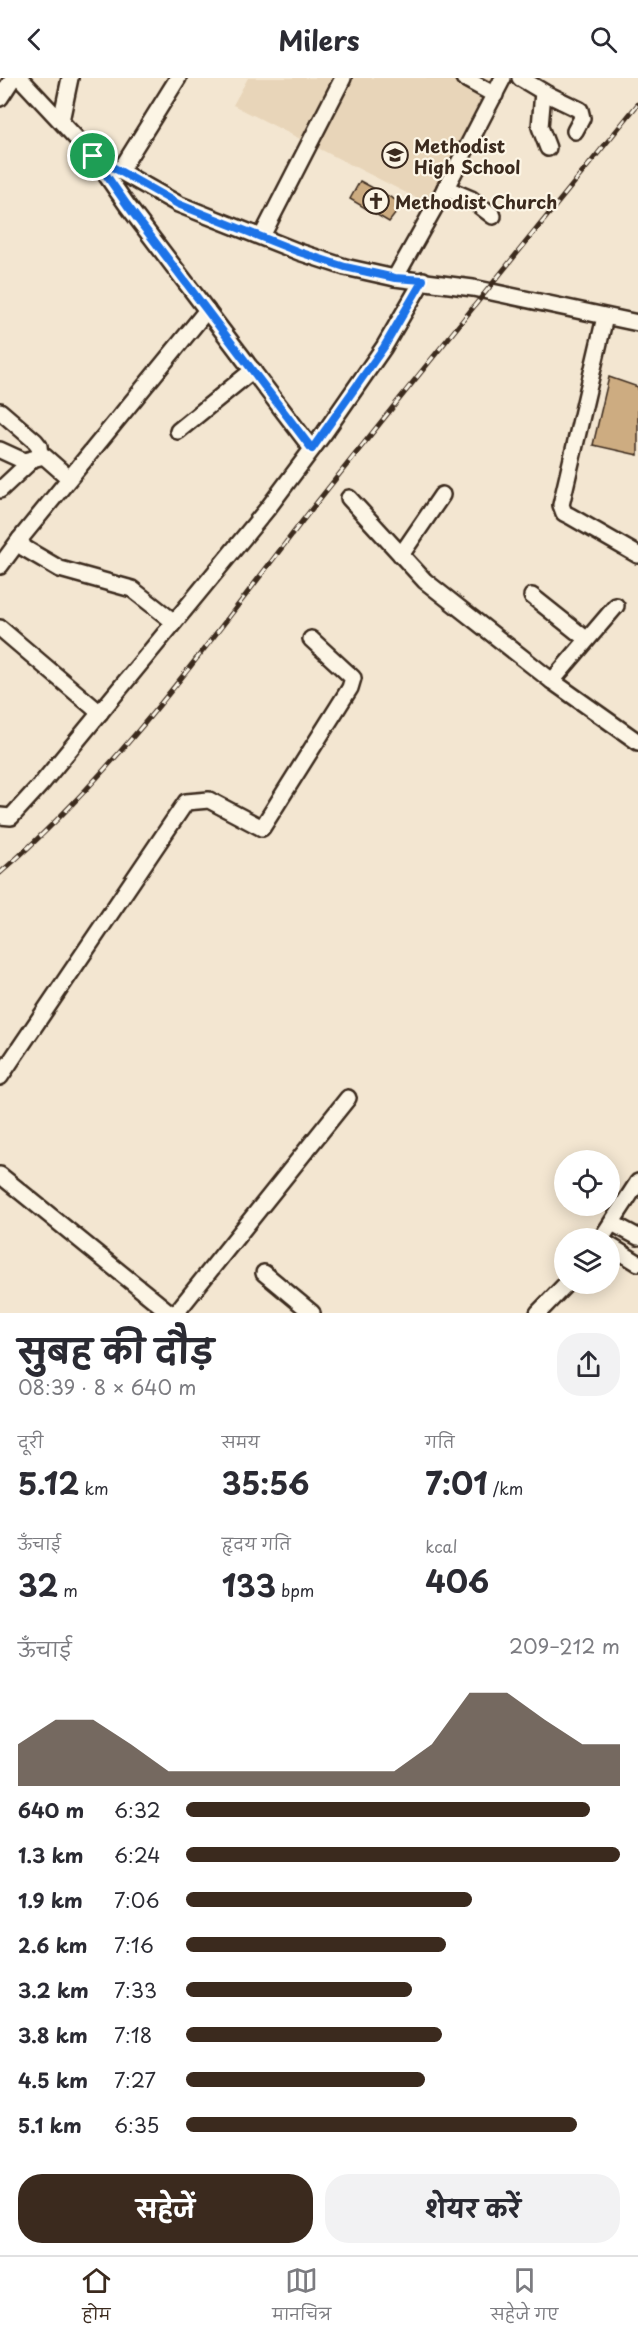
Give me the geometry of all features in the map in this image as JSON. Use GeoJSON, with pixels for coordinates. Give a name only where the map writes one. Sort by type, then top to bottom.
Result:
{"type":"FeatureCollection","features":[{"type":"Feature","properties":{"kind":"street"},"geometry":{"type":"LineString","coordinates":[[0,98],[13,78]]}},
{"type":"Feature","properties":{"kind":"street"},"geometry":{"type":"LineString","coordinates":[[20,78],[93,156],[312,449]]}},
{"type":"Feature","properties":{"kind":"street"},"geometry":{"type":"LineString","coordinates":[[61,121],[70,78]]}},
{"type":"Feature","properties":{"kind":"street"},"geometry":{"type":"LineString","coordinates":[[120,171],[178,78]]}},
{"type":"Feature","properties":{"kind":"street"},"geometry":{"type":"LineString","coordinates":[[262,236],[343,78]]}},
{"type":"Feature","properties":{"kind":"street"},"geometry":{"type":"LineString","coordinates":[[464,78],[495,95]]}},
{"type":"Feature","properties":{"kind":"street"},"geometry":{"type":"LineString","coordinates":[[395,278],[503,78]]}},
{"type":"Feature","properties":{"kind":"street"},"geometry":{"type":"LineString","coordinates":[[520,78],[580,110],[582,118],[575,131]]}},
{"type":"Feature","properties":{"kind":"street"},"geometry":{"type":"LineString","coordinates":[[543,92],[540,127],[548,148]]}},
{"type":"Feature","properties":{"kind":"street"},"geometry":{"type":"LineString","coordinates":[[93,156],[178,204],[299,252],[345,267],[395,278],[423,280],[509,295],[638,323]]}},
{"type":"Feature","properties":{"kind":"street"},"geometry":{"type":"LineString","coordinates":[[445,188],[471,199],[493,216]]}},
{"type":"Feature","properties":{"kind":"street"},"geometry":{"type":"LineString","coordinates":[[0,816],[11,817],[43,782],[268,508],[384,347],[423,280]]}},
{"type":"Feature","properties":{"kind":"street"},"geometry":{"type":"LineString","coordinates":[[0,566],[207,310]]}},
{"type":"Feature","properties":{"kind":"street"},"geometry":{"type":"LineString","coordinates":[[605,317],[561,505],[564,513],[638,555]]}},
{"type":"Feature","properties":{"kind":"street"},"geometry":{"type":"LineString","coordinates":[[178,431],[253,370]]}},
{"type":"Feature","properties":{"kind":"street"},"geometry":{"type":"LineString","coordinates":[[0,411],[39,446],[36,458],[0,490]]}},
{"type":"Feature","properties":{"kind":"street"},"geometry":{"type":"LineString","coordinates":[[0,450],[21,461],[46,457],[69,478]]}},
{"type":"Feature","properties":{"kind":"street"},"geometry":{"type":"LineString","coordinates":[[401,555],[442,495]]}},
{"type":"Feature","properties":{"kind":"street"},"geometry":{"type":"LineString","coordinates":[[349,498],[425,581],[552,681],[638,742]]}},
{"type":"Feature","properties":{"kind":"street"},"geometry":{"type":"LineString","coordinates":[[20,539],[24,548],[60,569],[132,589],[174,622]]}},
{"type":"Feature","properties":{"kind":"street"},"geometry":{"type":"LineString","coordinates":[[532,596],[586,639]]}},
{"type":"Feature","properties":{"kind":"street"},"geometry":{"type":"LineString","coordinates":[[552,681],[616,606]]}},
{"type":"Feature","properties":{"kind":"street"},"geometry":{"type":"LineString","coordinates":[[0,628],[100,713]]}},
{"type":"Feature","properties":{"kind":"street"},"geometry":{"type":"LineString","coordinates":[[0,1077],[186,802],[209,800],[262,828],[350,688],[353,678],[311,639]]}},
{"type":"Feature","properties":{"kind":"street"},"geometry":{"type":"LineString","coordinates":[[176,1313],[348,1098]]}},
{"type":"Feature","properties":{"kind":"street"},"geometry":{"type":"LineString","coordinates":[[0,1175],[170,1313]]}},
{"type":"Feature","properties":{"kind":"street"},"geometry":{"type":"LineString","coordinates":[[609,1228],[638,1182]]}},
{"type":"Feature","properties":{"kind":"street"},"geometry":{"type":"LineString","coordinates":[[612,1223],[638,1237]]}},
{"type":"Feature","properties":{"kind":"street"},"geometry":{"type":"LineString","coordinates":[[620,1252],[638,1263]]}},
{"type":"Feature","properties":{"kind":"street"},"geometry":{"type":"LineString","coordinates":[[264,1273],[306,1311]]}},
{"type":"Feature","properties":{"kind":"street"},"geometry":{"type":"LineString","coordinates":[[538,1313],[556,1294]]}},
{"type":"Feature","properties":{"kind":"shaded area","name":"Methodist High School"},"geometry":{"type":"Polygon","coordinates":[[[248,78],[498,78],[432,206],[233,105],[248,78]]]}},
{"type":"Feature","properties":{"kind":"building","name":"Methodist Church"},"geometry":{"type":"Polygon","coordinates":[[[360,181],[403,204],[389,222],[350,199],[360,181]]]}},
{"type":"Feature","properties":{"kind":"building"},"geometry":{"type":"Polygon","coordinates":[[[609,377],[638,387],[638,455],[593,445],[609,377]]]}},
{"type":"Feature","properties":{"kind":"railway"},"geometry":{"type":"LineString","coordinates":[[0,873],[85,791],[162,702],[348,463],[638,104]]}},
{"type":"Feature","properties":{"kind":"place","name":"Methodist High School"},"geometry":{"type":"Point","coordinates":[395,155]}},
{"type":"Feature","properties":{"kind":"place","name":"Methodist Church"},"geometry":{"type":"Point","coordinates":[376,201]}},
{"type":"Feature","properties":{"kind":"route"},"geometry":{"type":"LineString","coordinates":[[93,156],[178,204],[299,252],[345,267],[395,278],[423,280],[384,347],[312,449],[127,205],[93,156]]}}]}
